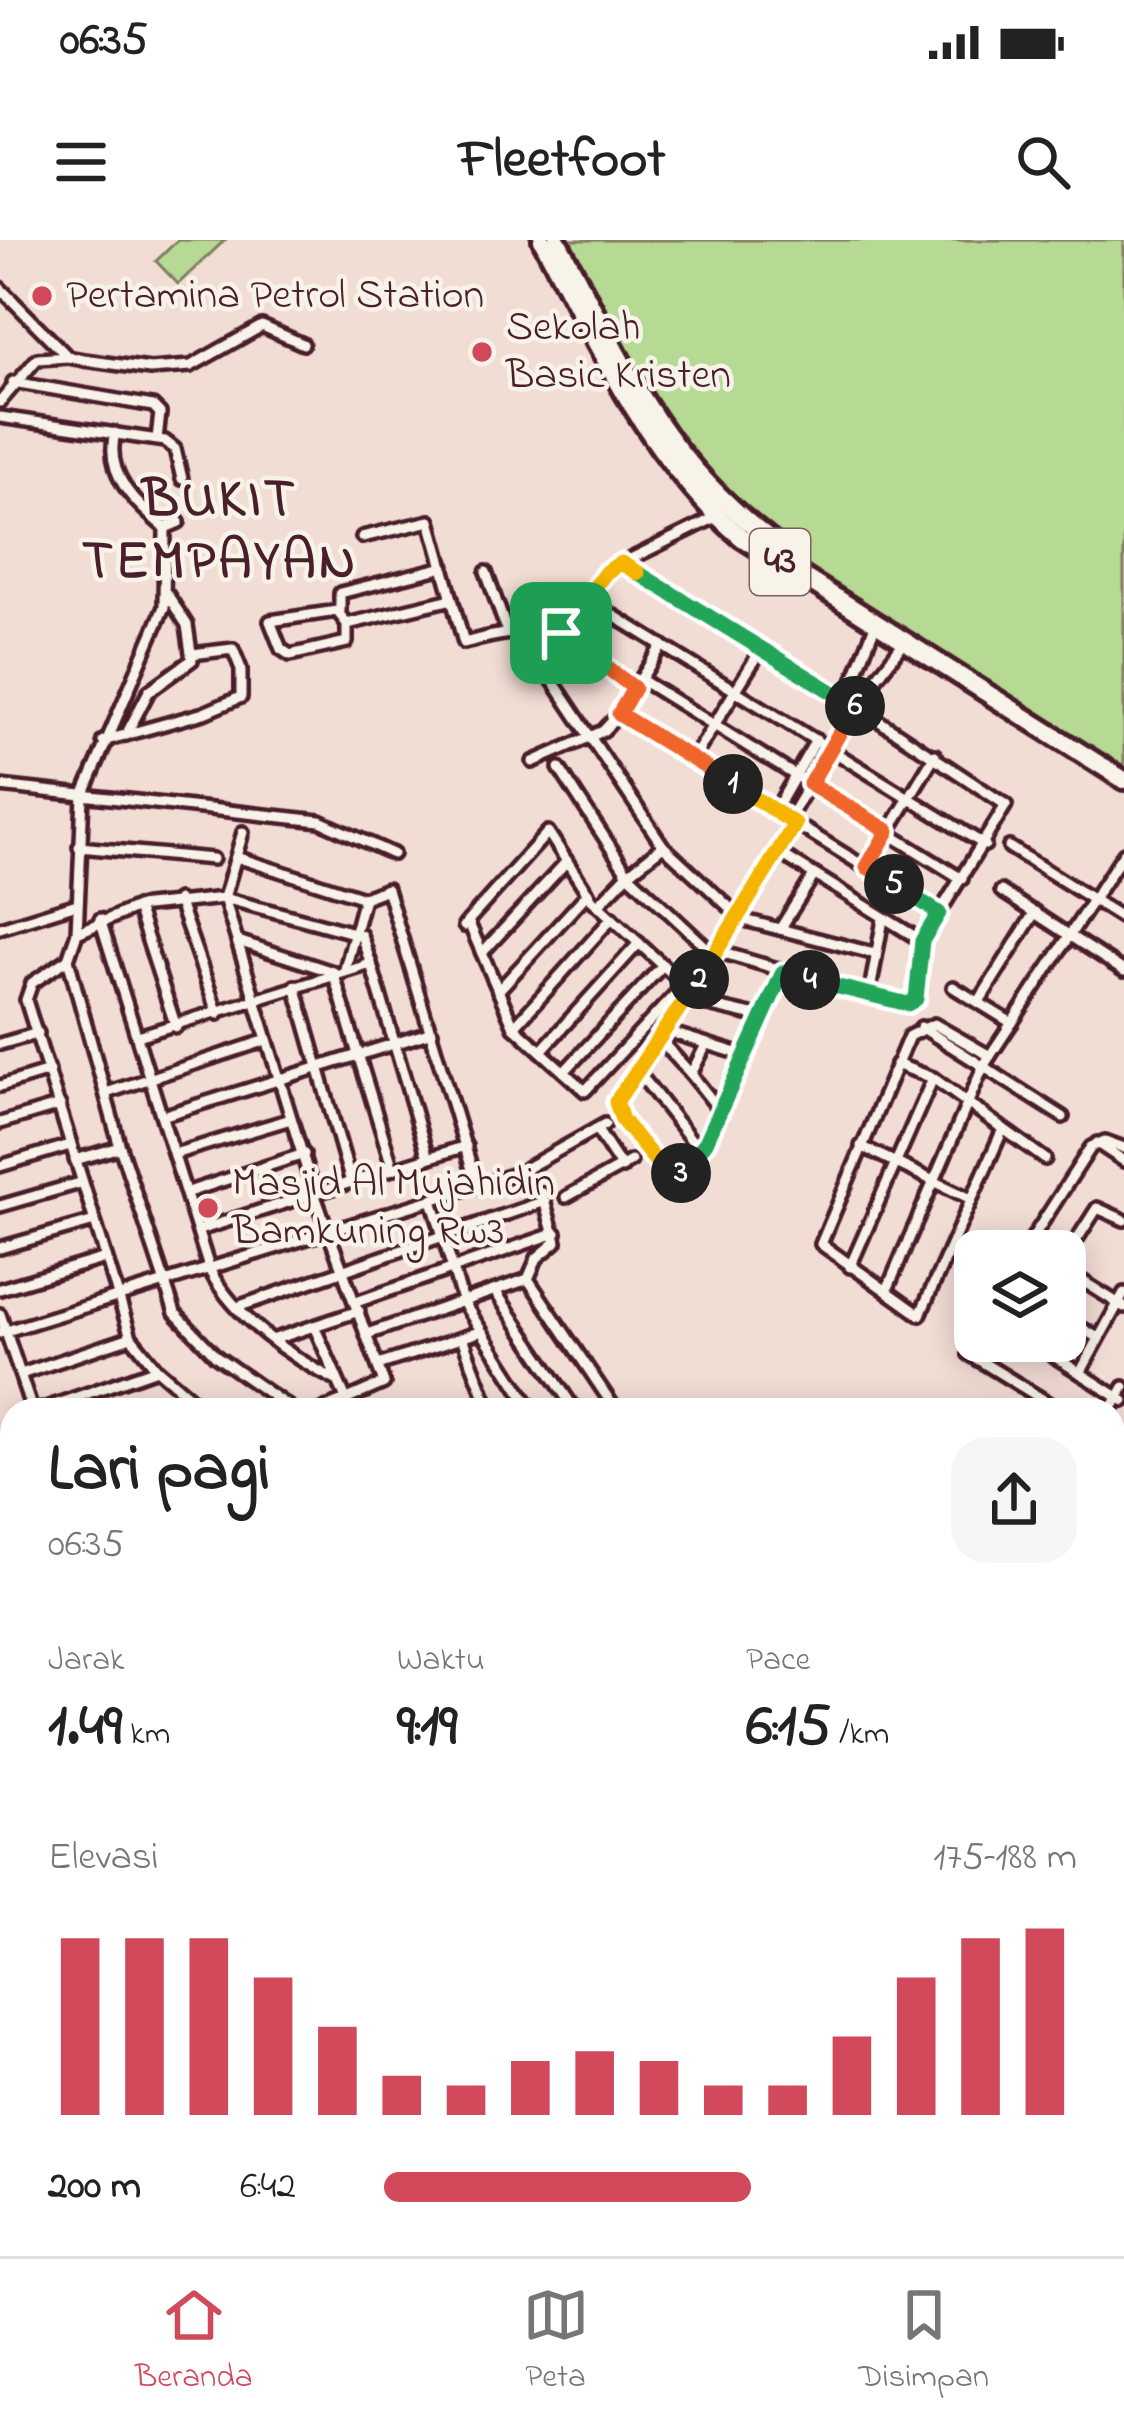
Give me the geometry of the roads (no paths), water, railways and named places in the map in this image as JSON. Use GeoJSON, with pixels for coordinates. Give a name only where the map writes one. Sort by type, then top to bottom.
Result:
{"type":"FeatureCollection","features":[{"type":"Feature","properties":{"kind":"highway","name":"43"},"geometry":{"type":"LineString","coordinates":[[542,240],[661,453],[718,516],[904,642],[1124,780]]}},
{"type":"Feature","properties":{"kind":"highway","name":"43"},"geometry":{"type":"LineString","coordinates":[[557,240],[653,418],[722,503],[813,571],[1124,768]]}},
{"type":"Feature","properties":{"kind":"street"},"geometry":{"type":"LineString","coordinates":[[0,288],[68,357]]}},
{"type":"Feature","properties":{"kind":"street"},"geometry":{"type":"LineString","coordinates":[[0,402],[13,382],[41,357],[149,369],[191,366],[262,326],[303,344]]}},
{"type":"Feature","properties":{"kind":"street"},"geometry":{"type":"LineString","coordinates":[[13,382],[153,406],[160,413],[157,439]]}},
{"type":"Feature","properties":{"kind":"street"},"geometry":{"type":"LineString","coordinates":[[0,417],[157,439],[175,449],[182,479]]}},
{"type":"Feature","properties":{"kind":"street"},"geometry":{"type":"LineString","coordinates":[[115,433],[111,456],[125,489],[165,528],[166,593],[83,796],[77,933],[68,959],[120,1148],[175,1313],[193,1336],[277,1398]]}},
{"type":"Feature","properties":{"kind":"street"},"geometry":{"type":"LineString","coordinates":[[561,633],[606,572],[718,516]]}},
{"type":"Feature","properties":{"kind":"street"},"geometry":{"type":"LineString","coordinates":[[362,537],[430,520],[464,643],[507,631],[561,633],[962,879]]}},
{"type":"Feature","properties":{"kind":"street"},"geometry":{"type":"LineString","coordinates":[[165,528],[179,522]]}},
{"type":"Feature","properties":{"kind":"street"},"geometry":{"type":"LineString","coordinates":[[559,768],[628,874],[712,949],[908,1004],[916,999],[922,941],[1006,805],[851,702],[621,563]]}},
{"type":"Feature","properties":{"kind":"street"},"geometry":{"type":"LineString","coordinates":[[340,611],[270,621],[283,653],[346,642],[340,592],[444,567]]}},
{"type":"Feature","properties":{"kind":"street"},"geometry":{"type":"LineString","coordinates":[[485,572],[507,631]]}},
{"type":"Feature","properties":{"kind":"street"},"geometry":{"type":"LineString","coordinates":[[126,735],[145,697],[188,664],[192,654],[187,625],[166,593]]}},
{"type":"Feature","properties":{"kind":"street"},"geometry":{"type":"LineString","coordinates":[[585,598],[985,845]]}},
{"type":"Feature","properties":{"kind":"street"},"geometry":{"type":"LineString","coordinates":[[347,624],[452,599]]}},
{"type":"Feature","properties":{"kind":"street"},"geometry":{"type":"LineString","coordinates":[[783,972],[700,1151],[685,1171],[668,1176],[622,1120],[616,1100],[639,1073],[712,949],[778,852],[851,702],[876,623]]}},
{"type":"Feature","properties":{"kind":"street"},"geometry":{"type":"LineString","coordinates":[[524,638],[663,845],[728,906]]}},
{"type":"Feature","properties":{"kind":"street"},"geometry":{"type":"LineString","coordinates":[[851,702],[904,642]]}},
{"type":"Feature","properties":{"kind":"street"},"geometry":{"type":"LineString","coordinates":[[533,762],[591,736],[619,714],[662,645]]}},
{"type":"Feature","properties":{"kind":"street"},"geometry":{"type":"LineString","coordinates":[[693,759],[762,648]]}},
{"type":"Feature","properties":{"kind":"street"},"geometry":{"type":"LineString","coordinates":[[103,741],[241,697],[241,669],[233,649],[192,654]]}},
{"type":"Feature","properties":{"kind":"street"},"geometry":{"type":"LineString","coordinates":[[619,714],[939,913]]}},
{"type":"Feature","properties":{"kind":"street"},"geometry":{"type":"LineString","coordinates":[[775,811],[816,740]]}},
{"type":"Feature","properties":{"kind":"street"},"geometry":{"type":"LineString","coordinates":[[867,867],[935,755]]}},
{"type":"Feature","properties":{"kind":"street"},"geometry":{"type":"LineString","coordinates":[[0,786],[320,821],[393,854]]}},
{"type":"Feature","properties":{"kind":"street"},"geometry":{"type":"LineString","coordinates":[[243,832],[224,898],[314,1193],[378,1364],[382,1388],[355,1398]]}},
{"type":"Feature","properties":{"kind":"street"},"geometry":{"type":"LineString","coordinates":[[548,832],[567,861],[598,905],[680,981],[676,993],[591,1091],[514,1027],[466,923],[548,832]]}},
{"type":"Feature","properties":{"kind":"street"},"geometry":{"type":"LineString","coordinates":[[598,905],[663,845]]}},
{"type":"Feature","properties":{"kind":"street"},"geometry":{"type":"LineString","coordinates":[[80,847],[213,859]]}},
{"type":"Feature","properties":{"kind":"street"},"geometry":{"type":"LineString","coordinates":[[1009,847],[1124,919]]}},
{"type":"Feature","properties":{"kind":"street"},"geometry":{"type":"LineString","coordinates":[[778,852],[922,941]]}},
{"type":"Feature","properties":{"kind":"street"},"geometry":{"type":"LineString","coordinates":[[886,1290],[987,1060],[1124,853]]}},
{"type":"Feature","properties":{"kind":"street"},"geometry":{"type":"LineString","coordinates":[[236,857],[364,898],[384,889],[389,893],[477,1186]]}},
{"type":"Feature","properties":{"kind":"street"},"geometry":{"type":"LineString","coordinates":[[482,953],[567,861]]}},
{"type":"Feature","properties":{"kind":"street"},"geometry":{"type":"LineString","coordinates":[[780,929],[814,875]]}},
{"type":"Feature","properties":{"kind":"street"},"geometry":{"type":"LineString","coordinates":[[1000,890],[1124,971]]}},
{"type":"Feature","properties":{"kind":"street"},"geometry":{"type":"LineString","coordinates":[[498,991],[588,893]]}},
{"type":"Feature","properties":{"kind":"street"},"geometry":{"type":"LineString","coordinates":[[77,933],[137,908],[224,898],[364,938],[428,1157]]}},
{"type":"Feature","properties":{"kind":"street"},"geometry":{"type":"LineString","coordinates":[[364,898],[339,970],[356,1056],[393,1169]]}},
{"type":"Feature","properties":{"kind":"street"},"geometry":{"type":"LineString","coordinates":[[178,900],[218,1014]]}},
{"type":"Feature","properties":{"kind":"street"},"geometry":{"type":"LineString","coordinates":[[0,928],[77,904]]}},
{"type":"Feature","properties":{"kind":"street"},"geometry":{"type":"LineString","coordinates":[[137,908],[176,1027]]}},
{"type":"Feature","properties":{"kind":"street"},"geometry":{"type":"LineString","coordinates":[[980,1000],[1035,912]]}},
{"type":"Feature","properties":{"kind":"street"},"geometry":{"type":"LineString","coordinates":[[514,1027],[612,918]]}},
{"type":"Feature","properties":{"kind":"street"},"geometry":{"type":"LineString","coordinates":[[736,918],[876,954]]}},
{"type":"Feature","properties":{"kind":"street"},"geometry":{"type":"LineString","coordinates":[[872,995],[884,919]]}},
{"type":"Feature","properties":{"kind":"street"},"geometry":{"type":"LineString","coordinates":[[100,920],[210,1270],[236,1307],[336,1380]]}},
{"type":"Feature","properties":{"kind":"street"},"geometry":{"type":"LineString","coordinates":[[238,941],[339,970]]}},
{"type":"Feature","properties":{"kind":"street"},"geometry":{"type":"LineString","coordinates":[[541,1051],[639,944]]}},
{"type":"Feature","properties":{"kind":"street"},"geometry":{"type":"LineString","coordinates":[[68,959],[27,988],[38,1033],[102,1258],[131,1336],[188,1398]]}},
{"type":"Feature","properties":{"kind":"street"},"geometry":{"type":"LineString","coordinates":[[138,1036],[218,1014],[339,970],[371,964]]}},
{"type":"Feature","properties":{"kind":"street"},"geometry":{"type":"LineString","coordinates":[[564,1072],[662,965]]}},
{"type":"Feature","properties":{"kind":"street"},"geometry":{"type":"LineString","coordinates":[[295,986],[351,1182]]}},
{"type":"Feature","properties":{"kind":"street"},"geometry":{"type":"LineString","coordinates":[[953,987],[1012,1023]]}},
{"type":"Feature","properties":{"kind":"street"},"geometry":{"type":"LineString","coordinates":[[686,1000],[764,1018]]}},
{"type":"Feature","properties":{"kind":"street"},"geometry":{"type":"LineString","coordinates":[[1003,1129],[924,1311],[913,1314],[820,1240],[909,1036],[920,1027],[934,1024],[1063,1117]]}},
{"type":"Feature","properties":{"kind":"street"},"geometry":{"type":"LineString","coordinates":[[162,1116],[432,1032]]}},
{"type":"Feature","properties":{"kind":"street"},"geometry":{"type":"LineString","coordinates":[[0,1044],[38,1033]]}},
{"type":"Feature","properties":{"kind":"street"},"geometry":{"type":"LineString","coordinates":[[663,1035],[743,1055]]}},
{"type":"Feature","properties":{"kind":"street"},"geometry":{"type":"LineString","coordinates":[[663,1035],[721,1112]]}},
{"type":"Feature","properties":{"kind":"street"},"geometry":{"type":"LineString","coordinates":[[106,1093],[267,1040]]}},
{"type":"Feature","properties":{"kind":"street"},"geometry":{"type":"LineString","coordinates":[[691,1074],[706,1045]]}},
{"type":"Feature","properties":{"kind":"street"},"geometry":{"type":"LineString","coordinates":[[896,1064],[933,1078],[1045,1159]]}},
{"type":"Feature","properties":{"kind":"street"},"geometry":{"type":"LineString","coordinates":[[0,1086],[49,1072]]}},
{"type":"Feature","properties":{"kind":"street"},"geometry":{"type":"LineString","coordinates":[[639,1073],[700,1151]]}},
{"type":"Feature","properties":{"kind":"street"},"geometry":{"type":"LineString","coordinates":[[850,1267],[933,1078]]}},
{"type":"Feature","properties":{"kind":"street"},"geometry":{"type":"LineString","coordinates":[[0,1123],[60,1105]]}},
{"type":"Feature","properties":{"kind":"street"},"geometry":{"type":"LineString","coordinates":[[175,1154],[291,1119]]}},
{"type":"Feature","properties":{"kind":"street"},"geometry":{"type":"LineString","coordinates":[[3,1333],[518,1173],[601,1127],[626,1164],[566,1197]]}},
{"type":"Feature","properties":{"kind":"street"},"geometry":{"type":"LineString","coordinates":[[1097,1143],[1114,1142],[1124,1148]]}},
{"type":"Feature","properties":{"kind":"street"},"geometry":{"type":"LineString","coordinates":[[1097,1143],[1124,1161]]}},
{"type":"Feature","properties":{"kind":"street"},"geometry":{"type":"LineString","coordinates":[[1041,1230],[1097,1143]]}},
{"type":"Feature","properties":{"kind":"street"},"geometry":{"type":"LineString","coordinates":[[0,1166],[70,1145]]}},
{"type":"Feature","properties":{"kind":"street"},"geometry":{"type":"LineString","coordinates":[[199,1230],[466,1146]]}},
{"type":"Feature","properties":{"kind":"street"},"geometry":{"type":"LineString","coordinates":[[861,1146],[971,1198]]}},
{"type":"Feature","properties":{"kind":"street"},"geometry":{"type":"LineString","coordinates":[[75,1160],[120,1148]]}},
{"type":"Feature","properties":{"kind":"street"},"geometry":{"type":"LineString","coordinates":[[188,1192],[304,1154]]}},
{"type":"Feature","properties":{"kind":"street"},"geometry":{"type":"LineString","coordinates":[[0,1206],[80,1183]]}},
{"type":"Feature","properties":{"kind":"street"},"geometry":{"type":"LineString","coordinates":[[236,1307],[543,1197],[556,1244],[537,1258],[528,1279],[368,1334]]}},
{"type":"Feature","properties":{"kind":"street"},"geometry":{"type":"LineString","coordinates":[[431,1201],[464,1302],[524,1398]]}},
{"type":"Feature","properties":{"kind":"street"},"geometry":{"type":"LineString","coordinates":[[1084,1230],[1099,1207],[1124,1220]]}},
{"type":"Feature","properties":{"kind":"street"},"geometry":{"type":"LineString","coordinates":[[0,1249],[91,1222]]}},
{"type":"Feature","properties":{"kind":"street"},"geometry":{"type":"LineString","coordinates":[[275,1339],[556,1233]]}},
{"type":"Feature","properties":{"kind":"street"},"geometry":{"type":"LineString","coordinates":[[0,1289],[102,1258]]}},
{"type":"Feature","properties":{"kind":"street"},"geometry":{"type":"LineString","coordinates":[[528,1279],[608,1398]]}},
{"type":"Feature","properties":{"kind":"street"},"geometry":{"type":"LineString","coordinates":[[1080,1373],[1122,1301],[1086,1281]]}},
{"type":"Feature","properties":{"kind":"street"},"geometry":{"type":"LineString","coordinates":[[495,1291],[567,1398]]}},
{"type":"Feature","properties":{"kind":"street"},"geometry":{"type":"LineString","coordinates":[[0,1315],[31,1398]]}},
{"type":"Feature","properties":{"kind":"street"},"geometry":{"type":"LineString","coordinates":[[314,1326],[345,1398]]}},
{"type":"Feature","properties":{"kind":"street"},"geometry":{"type":"LineString","coordinates":[[1086,1331],[1098,1338]]}},
{"type":"Feature","properties":{"kind":"street"},"geometry":{"type":"LineString","coordinates":[[378,1364],[479,1332]]}},
{"type":"Feature","properties":{"kind":"street"},"geometry":{"type":"LineString","coordinates":[[21,1374],[131,1336]]}},
{"type":"Feature","properties":{"kind":"street"},"geometry":{"type":"LineString","coordinates":[[462,1338],[485,1398]]}},
{"type":"Feature","properties":{"kind":"street"},"geometry":{"type":"LineString","coordinates":[[982,1362],[1040,1398]]}},
{"type":"Feature","properties":{"kind":"street"},"geometry":{"type":"LineString","coordinates":[[1063,1362],[1122,1395]]}},
{"type":"Feature","properties":{"kind":"street"},"geometry":{"type":"LineString","coordinates":[[71,1398],[157,1369]]}},
{"type":"Feature","properties":{"kind":"place","name":"Pertamina Petrol Station"},"geometry":{"type":"Point","coordinates":[42,296]}},
{"type":"Feature","properties":{"kind":"place","name":"Sekolah Basic Kristen"},"geometry":{"type":"Point","coordinates":[482,352]}},
{"type":"Feature","properties":{"kind":"place","name":"Masjid Al Mujahidin Bamkuning Rw3"},"geometry":{"type":"Point","coordinates":[208,1208]}},
{"type":"Feature","properties":{"kind":"district","name":"BUKIT TEMPAYAN"},"geometry":{"type":"Point","coordinates":[220,533]}}]}
